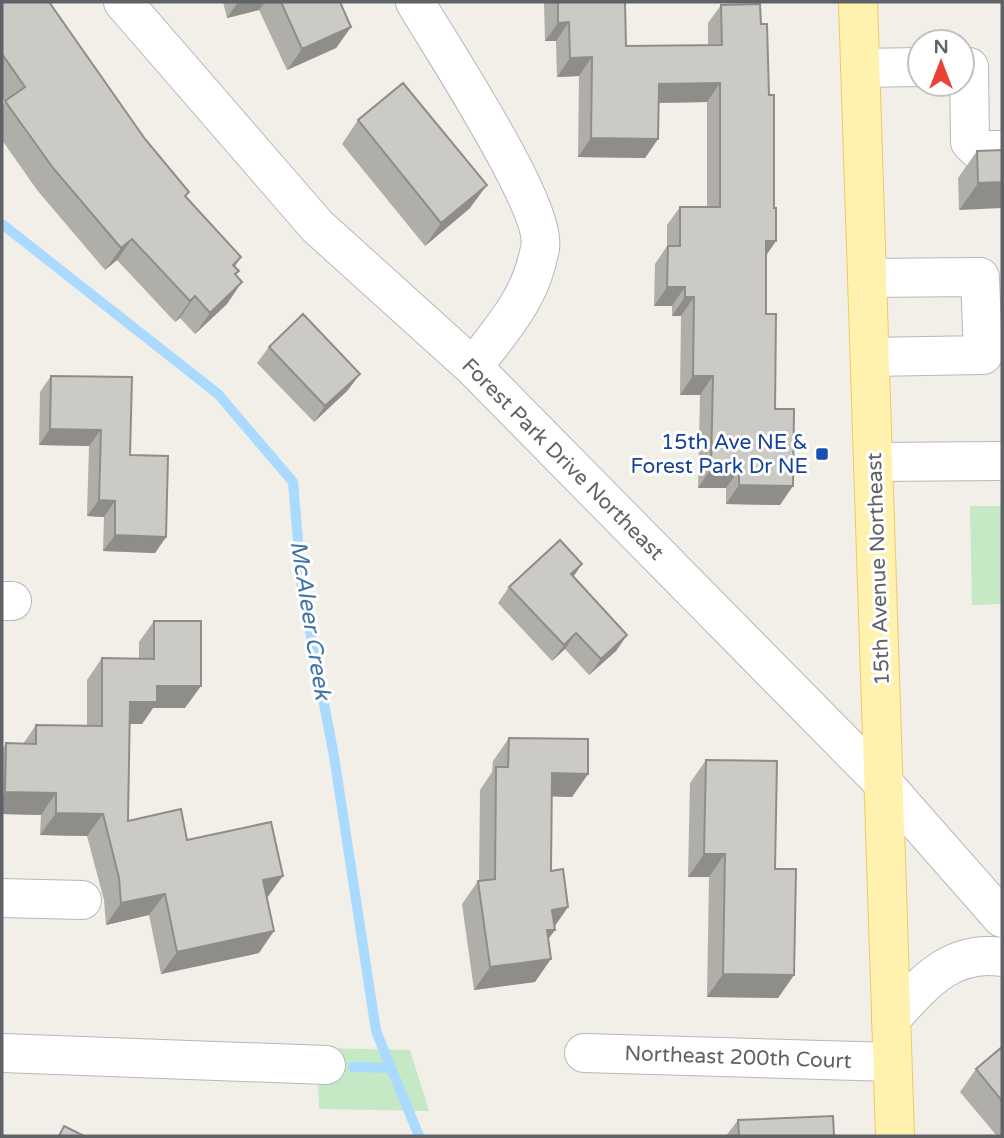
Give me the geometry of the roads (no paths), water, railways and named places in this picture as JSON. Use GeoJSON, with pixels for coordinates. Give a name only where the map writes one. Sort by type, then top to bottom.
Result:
{"type":"FeatureCollection","features":[{"type":"Feature","properties":{"kind":"main road","name":"15th Avenue Northeast"},"geometry":{"type":"LineString","coordinates":[[858,2],[895,1136]]}},
{"type":"Feature","properties":{"kind":"street","name":"Forest Park Drive Northeast"},"geometry":{"type":"LineString","coordinates":[[123,2],[317,226],[472,367],[885,785],[1002,918]]}},
{"type":"Feature","properties":{"kind":"street"},"geometry":{"type":"LineString","coordinates":[[415,2],[523,184],[541,244],[527,295],[472,367]]}},
{"type":"Feature","properties":{"kind":"street"},"geometry":{"type":"LineString","coordinates":[[860,68],[906,67]]}},
{"type":"Feature","properties":{"kind":"street"},"geometry":{"type":"LineString","coordinates":[[969,98],[970,142],[978,150],[1002,150]]}},
{"type":"Feature","properties":{"kind":"street"},"geometry":{"type":"LineString","coordinates":[[867,278],[980,277],[981,290],[983,355],[870,357]]}},
{"type":"Feature","properties":{"kind":"street"},"geometry":{"type":"LineString","coordinates":[[874,462],[1002,461]]}},
{"type":"Feature","properties":{"kind":"street"},"geometry":{"type":"LineString","coordinates":[[2,898],[82,900]]}},
{"type":"Feature","properties":{"kind":"street"},"geometry":{"type":"LineString","coordinates":[[891,1019],[928,977],[961,960],[1002,957]]}},
{"type":"Feature","properties":{"kind":"street"},"geometry":{"type":"LineString","coordinates":[[2,1052],[326,1065]]}},
{"type":"Feature","properties":{"kind":"street","name":"Northeast 200th Court"},"geometry":{"type":"LineString","coordinates":[[584,1053],[892,1062]]}},
{"type":"Feature","properties":{"kind":"waterway","name":"McAleer Creek"},"geometry":{"type":"LineString","coordinates":[[2,224],[218,394],[293,482],[302,589],[334,756],[376,1031],[419,1136]]}},
{"type":"Feature","properties":{"kind":"waterway"},"geometry":{"type":"LineString","coordinates":[[353,1067],[391,1068]]}},
{"type":"Feature","properties":{"kind":"place","name":"15th Ave NE & Forest Park Dr NE"},"geometry":{"type":"Point","coordinates":[822,454]}}]}
